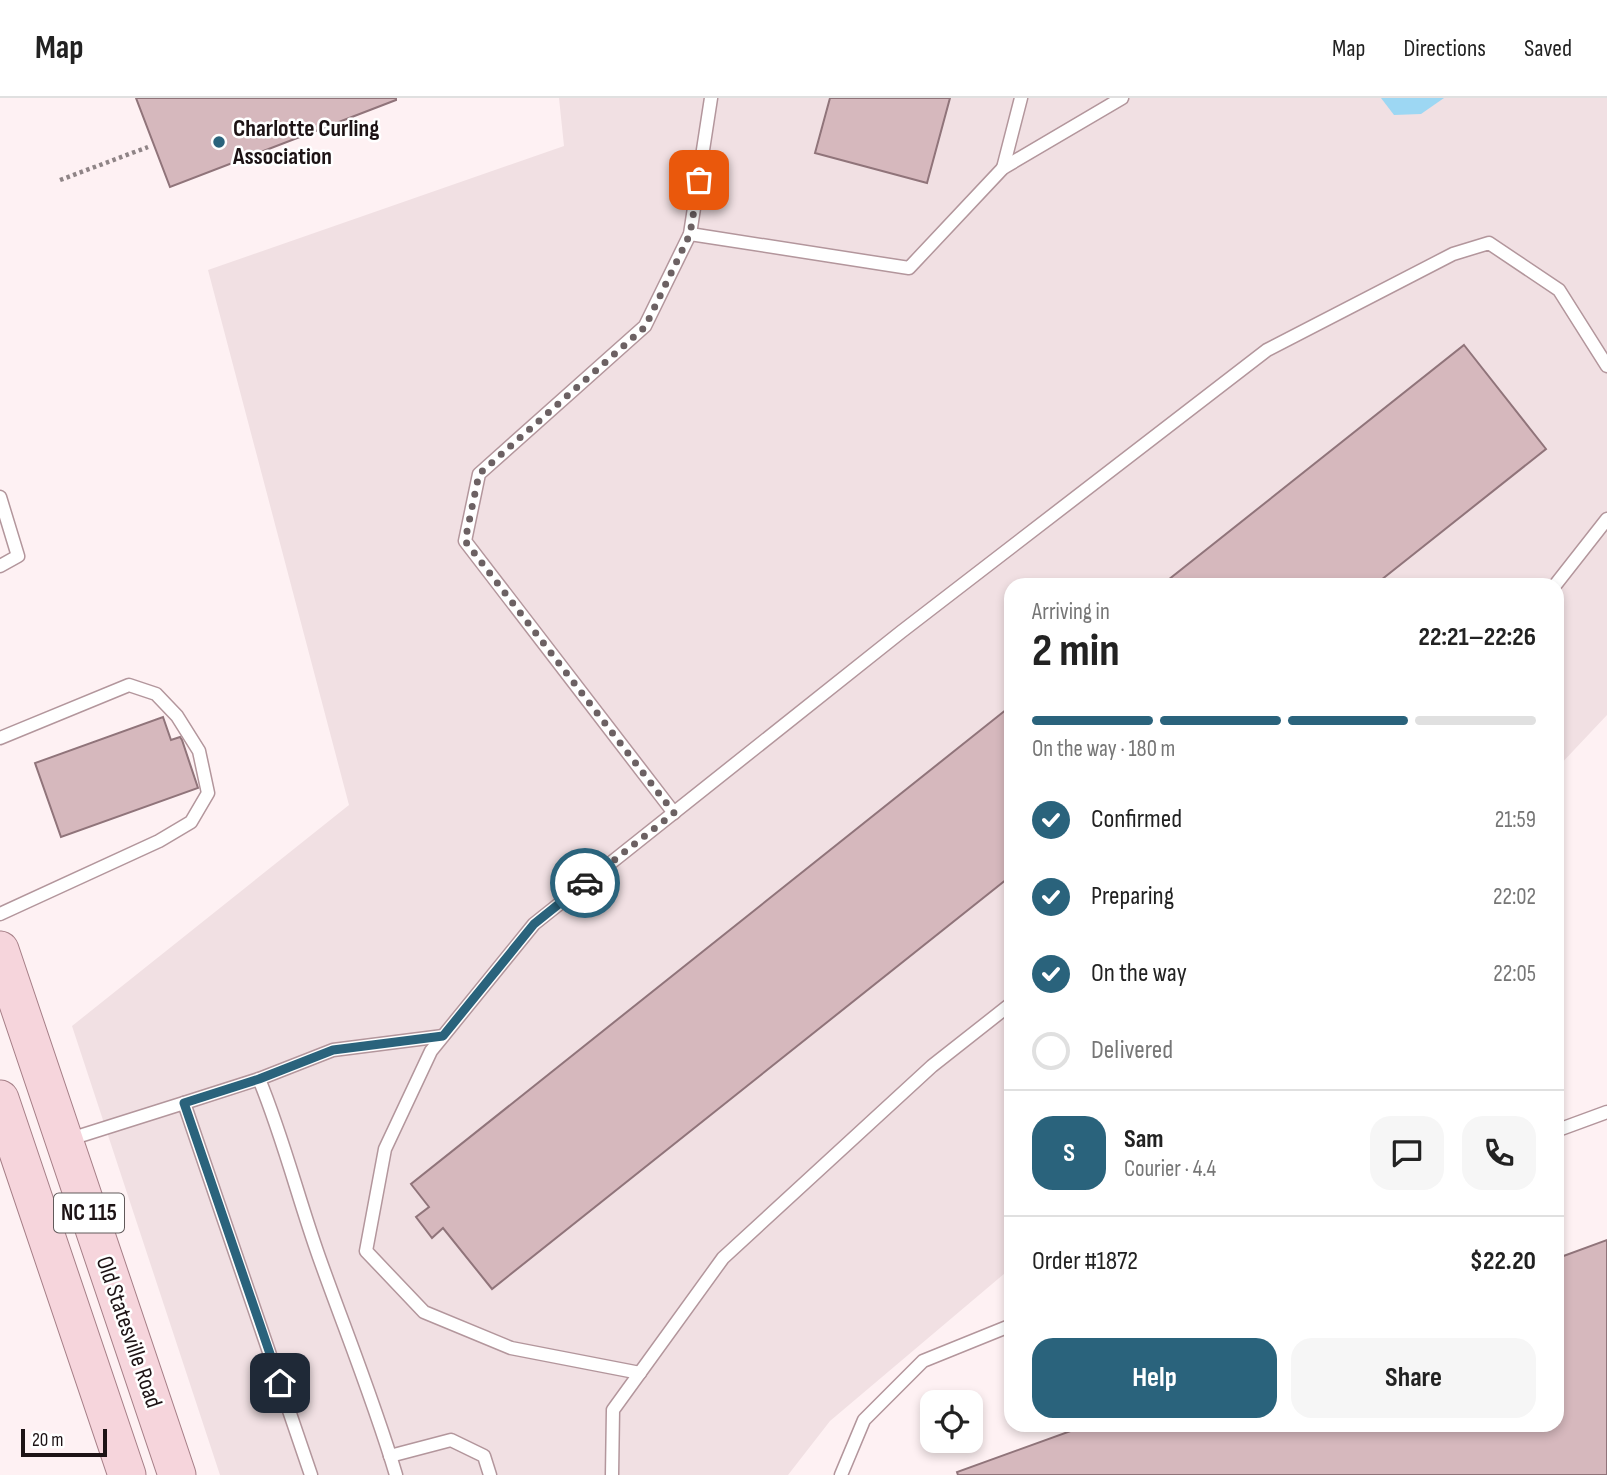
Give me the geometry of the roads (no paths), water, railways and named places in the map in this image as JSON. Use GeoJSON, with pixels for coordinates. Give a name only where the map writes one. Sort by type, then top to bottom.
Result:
{"type":"FeatureCollection","features":[{"type":"Feature","properties":{"kind":"main road","name":"Old Statesville Road"},"geometry":{"type":"LineString","coordinates":[[0,950],[177,1475]]}},
{"type":"Feature","properties":{"kind":"main road","name":"Old Statesville Road"},"geometry":{"type":"LineString","coordinates":[[0,1099],[127,1475]]}},
{"type":"Feature","properties":{"kind":"lane"},"geometry":{"type":"LineString","coordinates":[[674,813],[465,541],[479,474],[645,327],[690,234],[711,98]]}},
{"type":"Feature","properties":{"kind":"lane"},"geometry":{"type":"LineString","coordinates":[[1003,168],[1021,98]]}},
{"type":"Feature","properties":{"kind":"lane"},"geometry":{"type":"LineString","coordinates":[[690,234],[909,268],[1003,168],[1122,98]]}},
{"type":"Feature","properties":{"kind":"lane"},"geometry":{"type":"LineString","coordinates":[[640,1373],[510,1348],[424,1312],[366,1251],[385,1149],[431,1051],[534,924],[901,632],[1267,350],[1453,254],[1489,243],[1559,290],[1607,366]]}},
{"type":"Feature","properties":{"kind":"lane"},"geometry":{"type":"LineString","coordinates":[[0,497],[19,556],[0,566]]}},
{"type":"Feature","properties":{"kind":"lane"},"geometry":{"type":"LineString","coordinates":[[1561,578],[1607,519]]}},
{"type":"Feature","properties":{"kind":"lane"},"geometry":{"type":"LineString","coordinates":[[0,738],[129,685],[156,694],[177,716],[199,751],[208,793],[191,822],[159,841],[0,914]]}},
{"type":"Feature","properties":{"kind":"lane"},"geometry":{"type":"LineString","coordinates":[[612,1475],[612,1410],[723,1258],[932,1066],[1004,1009]]}},
{"type":"Feature","properties":{"kind":"lane"},"geometry":{"type":"LineString","coordinates":[[64,1141],[259,1079],[333,1050],[443,1036]]}},
{"type":"Feature","properties":{"kind":"lane"},"geometry":{"type":"LineString","coordinates":[[259,1079],[276,1121],[318,1255],[375,1407],[396,1475]]}},
{"type":"Feature","properties":{"kind":"lane"},"geometry":{"type":"LineString","coordinates":[[184,1103],[310,1475]]}},
{"type":"Feature","properties":{"kind":"lane"},"geometry":{"type":"LineString","coordinates":[[1564,1128],[1607,1112]]}},
{"type":"Feature","properties":{"kind":"lane"},"geometry":{"type":"LineString","coordinates":[[841,1475],[864,1420],[923,1361],[1004,1328]]}},
{"type":"Feature","properties":{"kind":"lane"},"geometry":{"type":"LineString","coordinates":[[390,1456],[452,1440],[484,1456],[490,1475]]}},
{"type":"Feature","properties":{"kind":"water"},"geometry":{"type":"Polygon","coordinates":[[[1381,98],[1444,98],[1421,114],[1394,115],[1381,98]]]}},
{"type":"Feature","properties":{"kind":"place","name":"Charlotte Curling Association"},"geometry":{"type":"Point","coordinates":[219,142]}}]}
